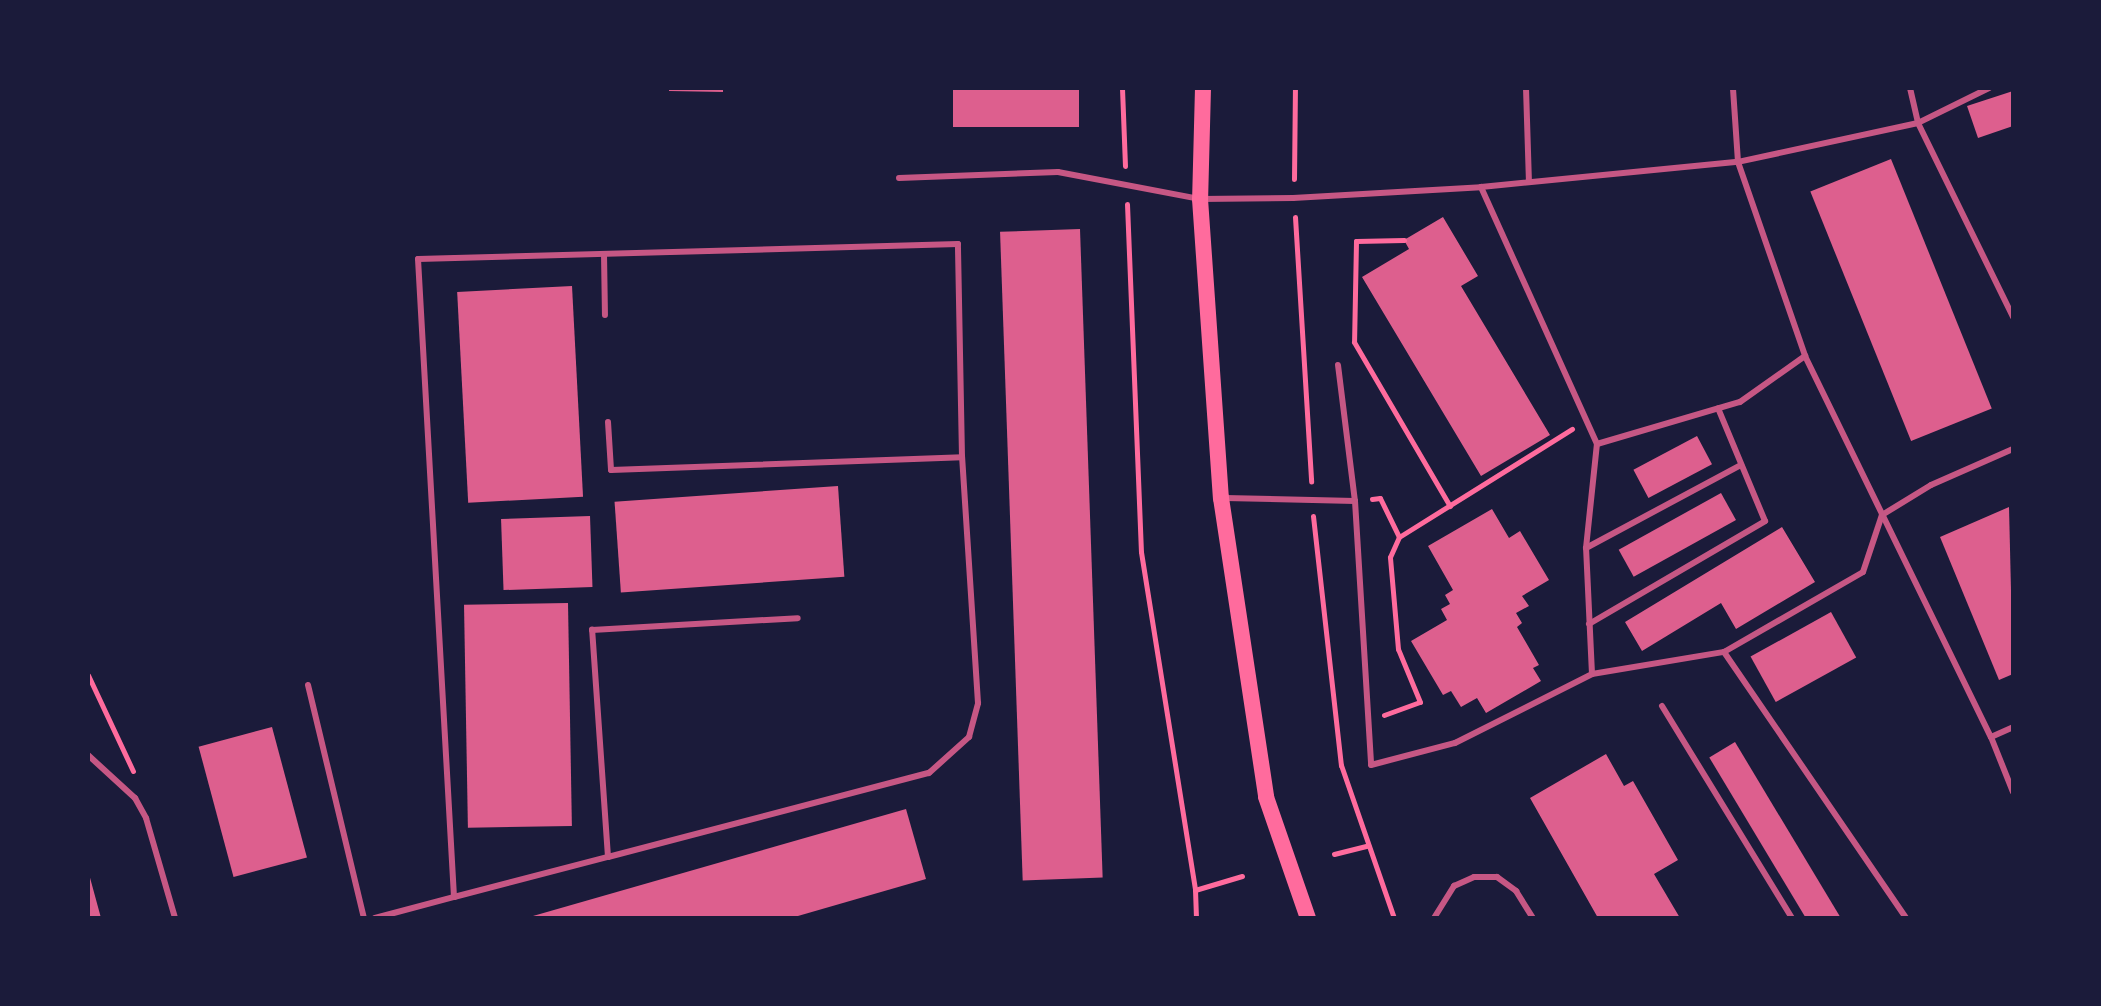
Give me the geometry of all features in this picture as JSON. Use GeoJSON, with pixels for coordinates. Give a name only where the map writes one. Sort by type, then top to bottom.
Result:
{"type":"FeatureCollection","features":[{"type":"Feature","properties":{"kind":"main road"},"geometry":{"type":"LineString","coordinates":[[1203,88],[1200,199],[1221,498],[1266,797],[1308,918]]}},
{"type":"Feature","properties":{"kind":"lane"},"geometry":{"type":"LineString","coordinates":[[1526,88],[1529,182]]}},
{"type":"Feature","properties":{"kind":"lane"},"geometry":{"type":"LineString","coordinates":[[1733,88],[1738,162],[1805,356],[1991,737],[2013,792]]}},
{"type":"Feature","properties":{"kind":"lane"},"geometry":{"type":"LineString","coordinates":[[1910,88],[1918,123],[2013,317]]}},
{"type":"Feature","properties":{"kind":"lane"},"geometry":{"type":"LineString","coordinates":[[899,178],[1058,172],[1200,199],[1481,187],[1738,162],[1918,123],[1989,88]]}},
{"type":"Feature","properties":{"kind":"lane"},"geometry":{"type":"LineString","coordinates":[[1481,187],[1597,444],[1586,548],[1592,674]]}},
{"type":"Feature","properties":{"kind":"lane"},"geometry":{"type":"LineString","coordinates":[[375,918],[929,773],[969,737],[978,703],[962,457],[958,244],[418,259],[454,897]]}},
{"type":"Feature","properties":{"kind":"lane"},"geometry":{"type":"LineString","coordinates":[[604,254],[605,315]]}},
{"type":"Feature","properties":{"kind":"lane"},"geometry":{"type":"LineString","coordinates":[[1597,444],[1740,402],[1805,356]]}},
{"type":"Feature","properties":{"kind":"lane"},"geometry":{"type":"LineString","coordinates":[[1338,365],[1355,501],[1371,765],[1455,743],[1592,674],[1724,652],[1863,572],[1882,515],[1931,485],[2013,449]]}},
{"type":"Feature","properties":{"kind":"lane"},"geometry":{"type":"LineString","coordinates":[[1589,624],[1765,521],[1718,408]]}},
{"type":"Feature","properties":{"kind":"lane"},"geometry":{"type":"LineString","coordinates":[[608,422],[611,470],[962,457]]}},
{"type":"Feature","properties":{"kind":"lane"},"geometry":{"type":"LineString","coordinates":[[1586,548],[1741,465]]}},
{"type":"Feature","properties":{"kind":"lane"},"geometry":{"type":"LineString","coordinates":[[1221,498],[1355,501]]}},
{"type":"Feature","properties":{"kind":"lane"},"geometry":{"type":"LineString","coordinates":[[608,857],[592,630],[798,618]]}},
{"type":"Feature","properties":{"kind":"lane"},"geometry":{"type":"LineString","coordinates":[[1724,652],[1906,918]]}},
{"type":"Feature","properties":{"kind":"lane"},"geometry":{"type":"LineString","coordinates":[[308,685],[364,918]]}},
{"type":"Feature","properties":{"kind":"lane"},"geometry":{"type":"LineString","coordinates":[[1662,706],[1792,918]]}},
{"type":"Feature","properties":{"kind":"lane"},"geometry":{"type":"LineString","coordinates":[[1991,737],[2013,727]]}},
{"type":"Feature","properties":{"kind":"lane"},"geometry":{"type":"LineString","coordinates":[[88,755],[135,798],[146,818],[175,918]]}},
{"type":"Feature","properties":{"kind":"lane"},"geometry":{"type":"LineString","coordinates":[[1434,918],[1454,886],[1474,877],[1497,877],[1516,891],[1533,918]]}},
{"type":"Feature","properties":{"kind":"path"},"geometry":{"type":"LineString","coordinates":[[1122,88],[1141,552],[1195,890],[1196,918]]}},
{"type":"Feature","properties":{"kind":"path"},"geometry":{"type":"LineString","coordinates":[[1404,240],[1356,241],[1354,342],[1450,506]]}},
{"type":"Feature","properties":{"kind":"path"},"geometry":{"type":"LineString","coordinates":[[1368,721],[1420,702],[1398,649],[1390,557],[1399,537],[1586,420]]}},
{"type":"Feature","properties":{"kind":"path"},"geometry":{"type":"LineString","coordinates":[[1355,501],[1380,498],[1399,537]]}},
{"type":"Feature","properties":{"kind":"path"},"geometry":{"type":"LineString","coordinates":[[88,675],[133,763],[135,798]]}},
{"type":"Feature","properties":{"kind":"path"},"geometry":{"type":"LineString","coordinates":[[1334,854],[1367,846]]}},
{"type":"Feature","properties":{"kind":"path"},"geometry":{"type":"LineString","coordinates":[[1195,890],[1242,876]]}},
{"type":"Feature","properties":{"kind":"building"},"geometry":{"type":"Polygon","coordinates":[[[669,88],[723,88],[723,92],[669,91],[669,88]]]}},
{"type":"Feature","properties":{"kind":"building"},"geometry":{"type":"Polygon","coordinates":[[[953,88],[1079,88],[1079,127],[953,127],[953,88]]]}},
{"type":"Feature","properties":{"kind":"building"},"geometry":{"type":"Polygon","coordinates":[[[2013,91],[2013,126],[1978,138],[1967,106],[2013,91]]]}},
{"type":"Feature","properties":{"kind":"building"},"geometry":{"type":"Polygon","coordinates":[[[1891,159],[1992,408],[1911,441],[1810,192],[1891,159]]]}},
{"type":"Feature","properties":{"kind":"building"},"geometry":{"type":"Polygon","coordinates":[[[1443,217],[1478,276],[1461,286],[1550,435],[1481,476],[1362,277],[1409,249],[1404,240],[1443,217]]]}},
{"type":"Feature","properties":{"kind":"building"},"geometry":{"type":"Polygon","coordinates":[[[1080,229],[1103,878],[1023,880],[1000,232],[1080,229]]]}},
{"type":"Feature","properties":{"kind":"building"},"geometry":{"type":"Polygon","coordinates":[[[572,286],[583,497],[468,503],[457,292],[572,286]]]}},
{"type":"Feature","properties":{"kind":"building"},"geometry":{"type":"Polygon","coordinates":[[[1697,436],[1712,464],[1648,498],[1633,470],[1697,436]]]}},
{"type":"Feature","properties":{"kind":"building"},"geometry":{"type":"Polygon","coordinates":[[[838,486],[844,577],[621,592],[615,502],[838,486]]]}},
{"type":"Feature","properties":{"kind":"building"},"geometry":{"type":"Polygon","coordinates":[[[1721,493],[1736,520],[1634,577],[1619,550],[1721,493]]]}},
{"type":"Feature","properties":{"kind":"building"},"geometry":{"type":"Polygon","coordinates":[[[2009,507],[2013,674],[1999,680],[1940,537],[2009,507]]]}},
{"type":"Feature","properties":{"kind":"building"},"geometry":{"type":"Polygon","coordinates":[[[1492,509],[1509,538],[1520,531],[1549,580],[1522,596],[1529,606],[1516,613],[1522,623],[1517,627],[1539,665],[1533,668],[1541,681],[1486,713],[1477,698],[1461,707],[1451,691],[1443,695],[1411,641],[1447,620],[1441,609],[1450,604],[1445,595],[1453,590],[1428,546],[1492,509]]]}},
{"type":"Feature","properties":{"kind":"building"},"geometry":{"type":"Polygon","coordinates":[[[590,516],[592,587],[504,590],[501,519],[590,516]]]}},
{"type":"Feature","properties":{"kind":"building"},"geometry":{"type":"Polygon","coordinates":[[[1782,527],[1815,582],[1736,629],[1721,603],[1642,651],[1625,622],[1782,527]]]}},
{"type":"Feature","properties":{"kind":"building"},"geometry":{"type":"Polygon","coordinates":[[[568,603],[572,826],[468,828],[464,605],[568,603]]]}},
{"type":"Feature","properties":{"kind":"building"},"geometry":{"type":"Polygon","coordinates":[[[1831,612],[1856,657],[1776,702],[1751,657],[1831,612]]]}},
{"type":"Feature","properties":{"kind":"building"},"geometry":{"type":"Polygon","coordinates":[[[272,727],[307,857],[234,877],[199,747],[272,727]]]}},
{"type":"Feature","properties":{"kind":"building"},"geometry":{"type":"Polygon","coordinates":[[[1735,742],[1840,917],[1806,918],[1709,757],[1735,742]]]}},
{"type":"Feature","properties":{"kind":"building"},"geometry":{"type":"Polygon","coordinates":[[[1606,754],[1624,786],[1633,781],[1678,860],[1654,874],[1680,918],[1598,918],[1530,798],[1606,754]]]}},
{"type":"Feature","properties":{"kind":"building"},"geometry":{"type":"Polygon","coordinates":[[[906,809],[926,879],[791,918],[526,918],[906,809]]]}},
{"type":"Feature","properties":{"kind":"building"},"geometry":{"type":"Polygon","coordinates":[[[89,874],[101,918],[88,918],[89,874]]]}}]}
